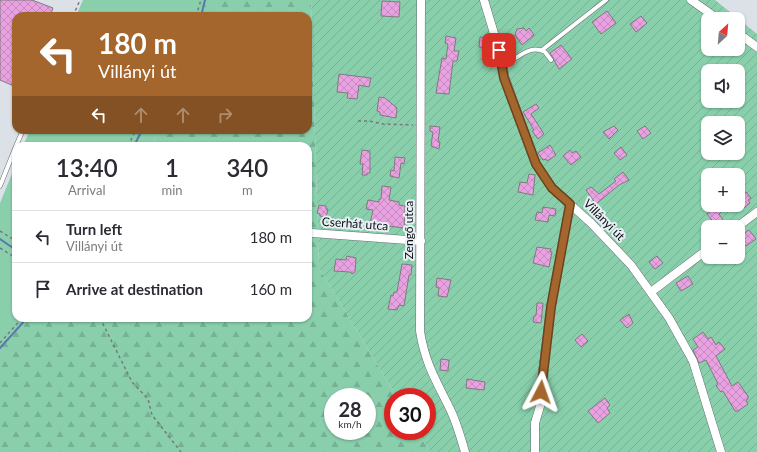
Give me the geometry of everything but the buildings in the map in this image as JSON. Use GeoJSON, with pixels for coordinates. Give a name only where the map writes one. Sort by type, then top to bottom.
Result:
{"type":"FeatureCollection","features":[{"type":"Feature","properties":{"kind":"street","name":"Zengő utca"},"geometry":{"type":"LineString","coordinates":[[420,0],[420,318],[422,347],[433,378],[450,411],[465,452]]}},
{"type":"Feature","properties":{"kind":"street","name":"Villányi út"},"geometry":{"type":"LineString","coordinates":[[484,0],[502,65],[504,78],[536,164],[552,188],[631,265],[669,318],[693,361],[721,452]]}},
{"type":"Feature","properties":{"kind":"street"},"geometry":{"type":"LineString","coordinates":[[691,0],[708,12]]}},
{"type":"Feature","properties":{"kind":"street"},"geometry":{"type":"LineString","coordinates":[[745,38],[757,47]]}},
{"type":"Feature","properties":{"kind":"street"},"geometry":{"type":"LineString","coordinates":[[535,452],[535,423],[541,403],[543,370],[551,307],[570,204]]}},
{"type":"Feature","properties":{"kind":"street"},"geometry":{"type":"LineString","coordinates":[[745,221],[757,212]]}},
{"type":"Feature","properties":{"kind":"street","name":"Cserhát utca"},"geometry":{"type":"LineString","coordinates":[[312,232],[421,241]]}},
{"type":"Feature","properties":{"kind":"street"},"geometry":{"type":"LineString","coordinates":[[651,292],[701,254]]}},
{"type":"Feature","properties":{"kind":"lane"},"geometry":{"type":"LineString","coordinates":[[542,50],[606,0]]}},
{"type":"Feature","properties":{"kind":"lane"},"geometry":{"type":"LineString","coordinates":[[502,65],[511,63],[527,51],[537,49],[542,50],[551,60]]}},
{"type":"Feature","properties":{"kind":"lane"},"geometry":{"type":"LineString","coordinates":[[0,186],[12,156]]}},
{"type":"Feature","properties":{"kind":"path"},"geometry":{"type":"LineString","coordinates":[[75,12],[80,0]]}},
{"type":"Feature","properties":{"kind":"path"},"geometry":{"type":"LineString","coordinates":[[197,12],[201,0]]}},
{"type":"Feature","properties":{"kind":"path"},"geometry":{"type":"LineString","coordinates":[[358,121],[369,121],[383,124],[421,125]]}},
{"type":"Feature","properties":{"kind":"path"},"geometry":{"type":"LineString","coordinates":[[0,230],[12,238]]}},
{"type":"Feature","properties":{"kind":"path"},"geometry":{"type":"LineString","coordinates":[[0,248],[12,256]]}},
{"type":"Feature","properties":{"kind":"path"},"geometry":{"type":"LineString","coordinates":[[0,343],[18,322]]}},
{"type":"Feature","properties":{"kind":"path"},"geometry":{"type":"LineString","coordinates":[[102,322],[132,382],[148,399],[152,415],[181,452]]}},
{"type":"Feature","properties":{"kind":"green space"},"geometry":{"type":"Polygon","coordinates":[[[83,0],[205,0],[200,12],[78,12],[83,0]]]}},
{"type":"Feature","properties":{"kind":"green space"},"geometry":{"type":"Polygon","coordinates":[[[205,0],[311,0],[311,12],[200,12],[205,0]]]}},
{"type":"Feature","properties":{"kind":"green space"},"geometry":{"type":"Polygon","coordinates":[[[311,0],[715,0],[730,12],[701,12],[701,56],[745,56],[745,24],[757,34],[757,452],[430,452],[423,440],[436,440],[436,388],[392,388],[319,268],[311,0]]]}},
{"type":"Feature","properties":{"kind":"green space"},"geometry":{"type":"Polygon","coordinates":[[[312,34],[319,268],[392,388],[384,388],[384,440],[423,440],[430,452],[0,452],[0,344],[24,322],[312,322],[312,142],[154,142],[157,134],[312,134],[312,34]]]}},
{"type":"Feature","properties":{"kind":"green space"},"geometry":{"type":"Polygon","coordinates":[[[28,134],[157,134],[154,142],[25,142],[28,134]]]}},
{"type":"Feature","properties":{"kind":"green space"},"geometry":{"type":"Polygon","coordinates":[[[12,174],[12,322],[24,322],[0,344],[0,203],[12,174]]]}},
{"type":"Feature","properties":{"kind":"waterway"},"geometry":{"type":"LineString","coordinates":[[202,12],[205,0]]}},
{"type":"Feature","properties":{"kind":"waterway"},"geometry":{"type":"LineString","coordinates":[[136,142],[140,134]]}},
{"type":"Feature","properties":{"kind":"waterway"},"geometry":{"type":"LineString","coordinates":[[0,239],[12,247]]}},
{"type":"Feature","properties":{"kind":"waterway"},"geometry":{"type":"LineString","coordinates":[[0,348],[23,322]]}},
{"type":"Feature","properties":{"kind":"route"},"geometry":{"type":"LineString","coordinates":[[499,50],[504,78],[529,150],[539,171],[552,188],[570,204],[551,307],[541,392]]}}]}
